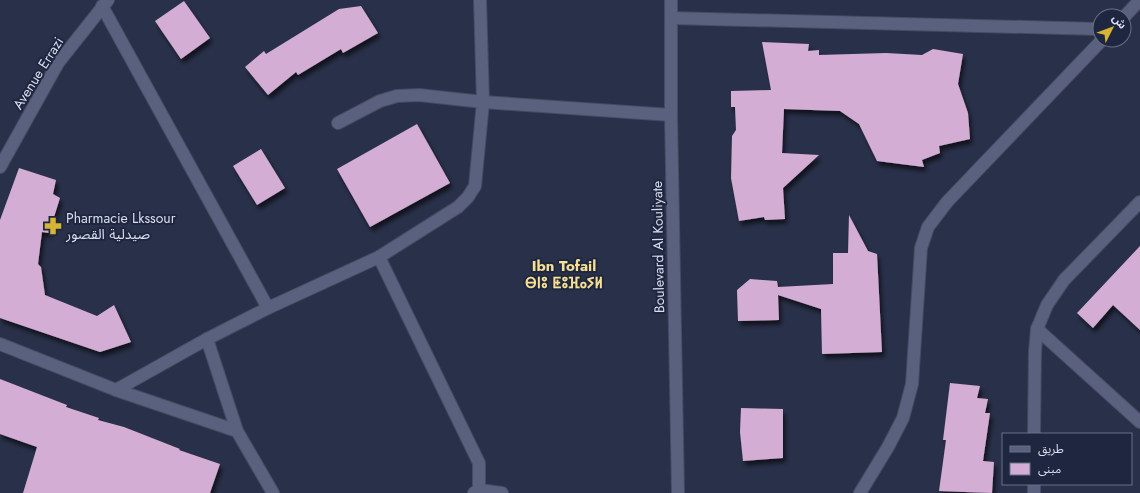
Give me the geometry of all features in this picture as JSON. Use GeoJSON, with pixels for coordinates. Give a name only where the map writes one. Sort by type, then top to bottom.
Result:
{"type":"FeatureCollection","features":[{"type":"Feature","properties":{"kind":"street"},"geometry":{"type":"LineString","coordinates":[[116,390],[207,339],[268,308],[379,257],[458,207],[468,197],[475,186],[484,102],[480,0]]}},
{"type":"Feature","properties":{"kind":"street","name":"Boulevard Al Kouliyate"},"geometry":{"type":"LineString","coordinates":[[671,0],[671,115],[678,493]]}},
{"type":"Feature","properties":{"kind":"street"},"geometry":{"type":"LineString","coordinates":[[1132,8],[1140,0]]}},
{"type":"Feature","properties":{"kind":"street"},"geometry":{"type":"LineString","coordinates":[[105,3],[268,308]]}},
{"type":"Feature","properties":{"kind":"street","name":"Avenue Errazi"},"geometry":{"type":"LineString","coordinates":[[0,167],[58,63],[105,3]]}},
{"type":"Feature","properties":{"kind":"street"},"geometry":{"type":"LineString","coordinates":[[672,18],[1092,29]]}},
{"type":"Feature","properties":{"kind":"street"},"geometry":{"type":"LineString","coordinates":[[860,493],[888,447],[903,418],[912,384],[921,248],[928,228],[947,202],[1094,48]]}},
{"type":"Feature","properties":{"kind":"street"},"geometry":{"type":"LineString","coordinates":[[338,123],[380,101],[397,96],[419,95],[484,102],[671,115]]}},
{"type":"Feature","properties":{"kind":"street"},"geometry":{"type":"LineString","coordinates":[[1034,433],[1035,351],[1037,329],[1047,305],[1064,280],[1140,202]]}},
{"type":"Feature","properties":{"kind":"street"},"geometry":{"type":"LineString","coordinates":[[379,257],[464,428],[479,463],[476,491],[502,493]]}},
{"type":"Feature","properties":{"kind":"street"},"geometry":{"type":"LineString","coordinates":[[1037,329],[1140,422]]}},
{"type":"Feature","properties":{"kind":"street"},"geometry":{"type":"LineString","coordinates":[[207,339],[237,430],[273,493]]}},
{"type":"Feature","properties":{"kind":"street"},"geometry":{"type":"LineString","coordinates":[[0,344],[116,390],[237,430]]}},
{"type":"Feature","properties":{"kind":"building"},"geometry":{"type":"Polygon","coordinates":[[[184,1],[210,38],[181,59],[155,21],[184,1]]]}},
{"type":"Feature","properties":{"kind":"building"},"geometry":{"type":"Polygon","coordinates":[[[361,6],[378,33],[343,53],[341,49],[298,75],[296,72],[268,95],[245,67],[264,51],[266,54],[339,9],[361,6]]]}},
{"type":"Feature","properties":{"kind":"building"},"geometry":{"type":"Polygon","coordinates":[[[762,42],[809,44],[808,51],[819,50],[819,55],[886,53],[922,55],[933,49],[963,54],[958,84],[968,113],[970,139],[939,146],[940,153],[922,160],[924,167],[877,161],[859,124],[840,111],[784,109],[782,153],[819,155],[783,188],[785,219],[765,220],[764,217],[739,221],[731,178],[732,136],[736,130],[735,107],[731,107],[731,91],[771,90],[762,42]]]}},
{"type":"Feature","properties":{"kind":"building"},"geometry":{"type":"Polygon","coordinates":[[[417,124],[450,183],[370,227],[337,169],[417,124]]]}},
{"type":"Feature","properties":{"kind":"building"},"geometry":{"type":"Polygon","coordinates":[[[261,149],[285,188],[257,205],[233,166],[261,149]]]}},
{"type":"Feature","properties":{"kind":"building"},"geometry":{"type":"Polygon","coordinates":[[[19,168],[56,180],[53,194],[60,198],[49,233],[42,232],[38,264],[41,267],[45,295],[97,316],[114,305],[131,342],[100,352],[0,318],[0,220],[19,168]]]}},
{"type":"Feature","properties":{"kind":"building"},"geometry":{"type":"Polygon","coordinates":[[[849,215],[868,251],[877,254],[882,352],[822,354],[821,309],[778,295],[779,320],[738,321],[737,290],[750,279],[777,281],[778,287],[833,284],[833,253],[848,253],[849,215]]]}},
{"type":"Feature","properties":{"kind":"building"},"geometry":{"type":"Polygon","coordinates":[[[1140,246],[1140,330],[1113,305],[1093,328],[1077,313],[1140,246]]]}},
{"type":"Feature","properties":{"kind":"building"},"geometry":{"type":"Polygon","coordinates":[[[0,379],[67,405],[66,407],[99,418],[98,420],[124,427],[180,449],[179,450],[220,464],[210,493],[23,493],[37,447],[0,434],[0,379]]]}},
{"type":"Feature","properties":{"kind":"building"},"geometry":{"type":"Polygon","coordinates":[[[950,383],[980,386],[977,398],[988,399],[985,413],[990,413],[983,461],[994,462],[992,493],[939,491],[946,440],[943,440],[950,383]]]}},
{"type":"Feature","properties":{"kind":"building"},"geometry":{"type":"Polygon","coordinates":[[[741,408],[783,409],[783,458],[743,461],[740,432],[741,408]]]}},
{"type":"Feature","properties":{"kind":"place","name":"Pharmacie Lkssour صيدلية القصور"},"geometry":{"type":"Point","coordinates":[53,226]}},
{"type":"Feature","properties":{"kind":"district","name":"Ibn Tofail ⴱⵏⵓ ⵟⵓⴼⴰⵢⵍ"},"geometry":{"type":"Point","coordinates":[564,274]}}]}
